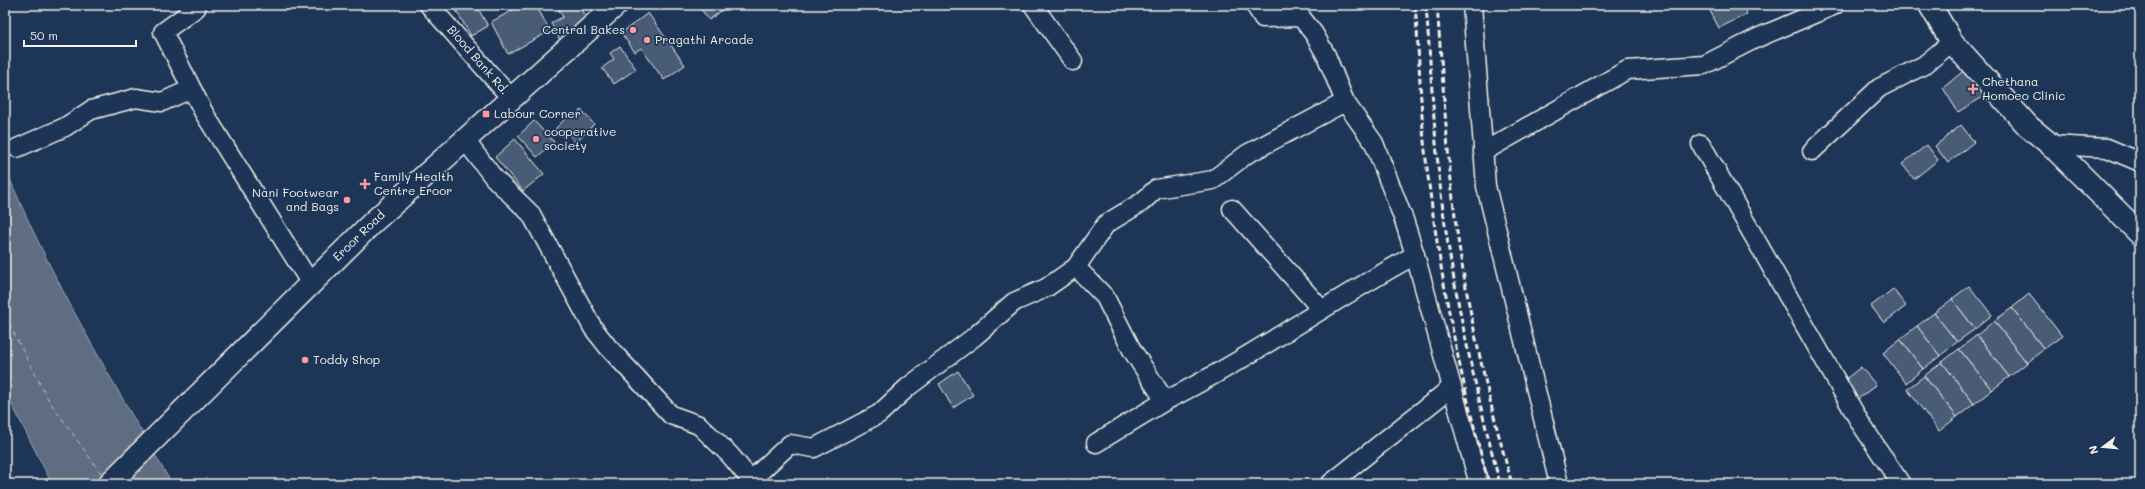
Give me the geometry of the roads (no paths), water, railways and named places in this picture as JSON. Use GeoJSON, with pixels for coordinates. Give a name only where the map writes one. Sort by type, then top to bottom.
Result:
{"type":"FeatureCollection","features":[{"type":"Feature","properties":{"kind":"main road","name":"Eroor Road"},"geometry":{"type":"LineString","coordinates":[[109,484],[373,222],[616,5]]}},
{"type":"Feature","properties":{"kind":"main road"},"geometry":{"type":"LineString","coordinates":[[1930,5],[1952,42],[2028,126],[2051,146],[2140,234]]}},
{"type":"Feature","properties":{"kind":"street"},"geometry":{"type":"LineString","coordinates":[[195,5],[196,8],[163,32],[204,112],[311,284]]}},
{"type":"Feature","properties":{"kind":"street","name":"Blood Bank Rd."},"geometry":{"type":"LineString","coordinates":[[429,5],[511,98]]}},
{"type":"Feature","properties":{"kind":"street"},"geometry":{"type":"LineString","coordinates":[[1033,5],[1073,61]]}},
{"type":"Feature","properties":{"kind":"street"},"geometry":{"type":"LineString","coordinates":[[1255,5],[1263,18],[1301,17],[1314,34],[1326,55],[1333,77],[1345,102],[1374,143],[1404,220],[1415,255],[1479,484]]}},
{"type":"Feature","properties":{"kind":"street"},"geometry":{"type":"LineString","coordinates":[[1472,5],[1486,186],[1559,484]]}},
{"type":"Feature","properties":{"kind":"street"},"geometry":{"type":"LineString","coordinates":[[1483,152],[1627,70],[1704,65],[1757,38],[1835,5]]}},
{"type":"Feature","properties":{"kind":"street"},"geometry":{"type":"LineString","coordinates":[[1812,151],[1879,88],[1924,65],[1952,42]]}},
{"type":"Feature","properties":{"kind":"street"},"geometry":{"type":"LineString","coordinates":[[17,148],[65,127],[91,110],[136,98],[162,102],[191,89]]}},
{"type":"Feature","properties":{"kind":"street"},"geometry":{"type":"LineString","coordinates":[[465,140],[494,178],[531,214],[593,328],[608,347],[671,415],[699,425],[753,482],[790,444],[814,448],[879,414],[908,387],[974,337],[1014,302],[1046,288],[1076,267],[1106,224],[1142,202],[1156,189],[1213,180],[1247,154],[1345,102]]}},
{"type":"Feature","properties":{"kind":"street"},"geometry":{"type":"LineString","coordinates":[[1701,144],[1861,424],[1900,484]]}},
{"type":"Feature","properties":{"kind":"street"},"geometry":{"type":"LineString","coordinates":[[2051,146],[2107,148],[2140,162]]}},
{"type":"Feature","properties":{"kind":"street"},"geometry":{"type":"LineString","coordinates":[[1232,209],[1321,309]]}},
{"type":"Feature","properties":{"kind":"street"},"geometry":{"type":"LineString","coordinates":[[1096,443],[1368,280],[1415,255]]}},
{"type":"Feature","properties":{"kind":"street"},"geometry":{"type":"LineString","coordinates":[[1076,267],[1105,297],[1132,350],[1165,402]]}},
{"type":"Feature","properties":{"kind":"street"},"geometry":{"type":"LineString","coordinates":[[1330,484],[1452,387]]}},
{"type":"Feature","properties":{"kind":"water"},"geometry":{"type":"Polygon","coordinates":[[[5,167],[62,289],[172,484],[52,484],[5,391],[5,167]]]}},
{"type":"Feature","properties":{"kind":"railway"},"geometry":{"type":"LineString","coordinates":[[1415,5],[1424,141],[1435,227],[1449,314],[1458,357],[1467,399],[1489,484]]}},
{"type":"Feature","properties":{"kind":"railway"},"geometry":{"type":"LineString","coordinates":[[1426,5],[1437,151],[1447,238],[1470,362],[1500,484]]}},
{"type":"Feature","properties":{"kind":"railway"},"geometry":{"type":"LineString","coordinates":[[1437,5],[1450,176],[1467,296],[1495,422],[1512,484]]}},
{"type":"Feature","properties":{"kind":"place","name":"Central Bakes"},"geometry":{"type":"Point","coordinates":[633,30]}},
{"type":"Feature","properties":{"kind":"place","name":"Pragathi Arcade"},"geometry":{"type":"Point","coordinates":[647,40]}},
{"type":"Feature","properties":{"kind":"place","name":"Chethana Homoeo Clinic"},"geometry":{"type":"Point","coordinates":[1973,89]}},
{"type":"Feature","properties":{"kind":"place","name":"Labour Corner"},"geometry":{"type":"Point","coordinates":[486,114]}},
{"type":"Feature","properties":{"kind":"place","name":"cooperative society"},"geometry":{"type":"Point","coordinates":[536,139]}},
{"type":"Feature","properties":{"kind":"place","name":"Family Health Centre Eroor"},"geometry":{"type":"Point","coordinates":[365,184]}},
{"type":"Feature","properties":{"kind":"place","name":"Nani Footwear and Bags"},"geometry":{"type":"Point","coordinates":[347,200]}},
{"type":"Feature","properties":{"kind":"place","name":"Toddy Shop"},"geometry":{"type":"Point","coordinates":[305,360]}}]}
